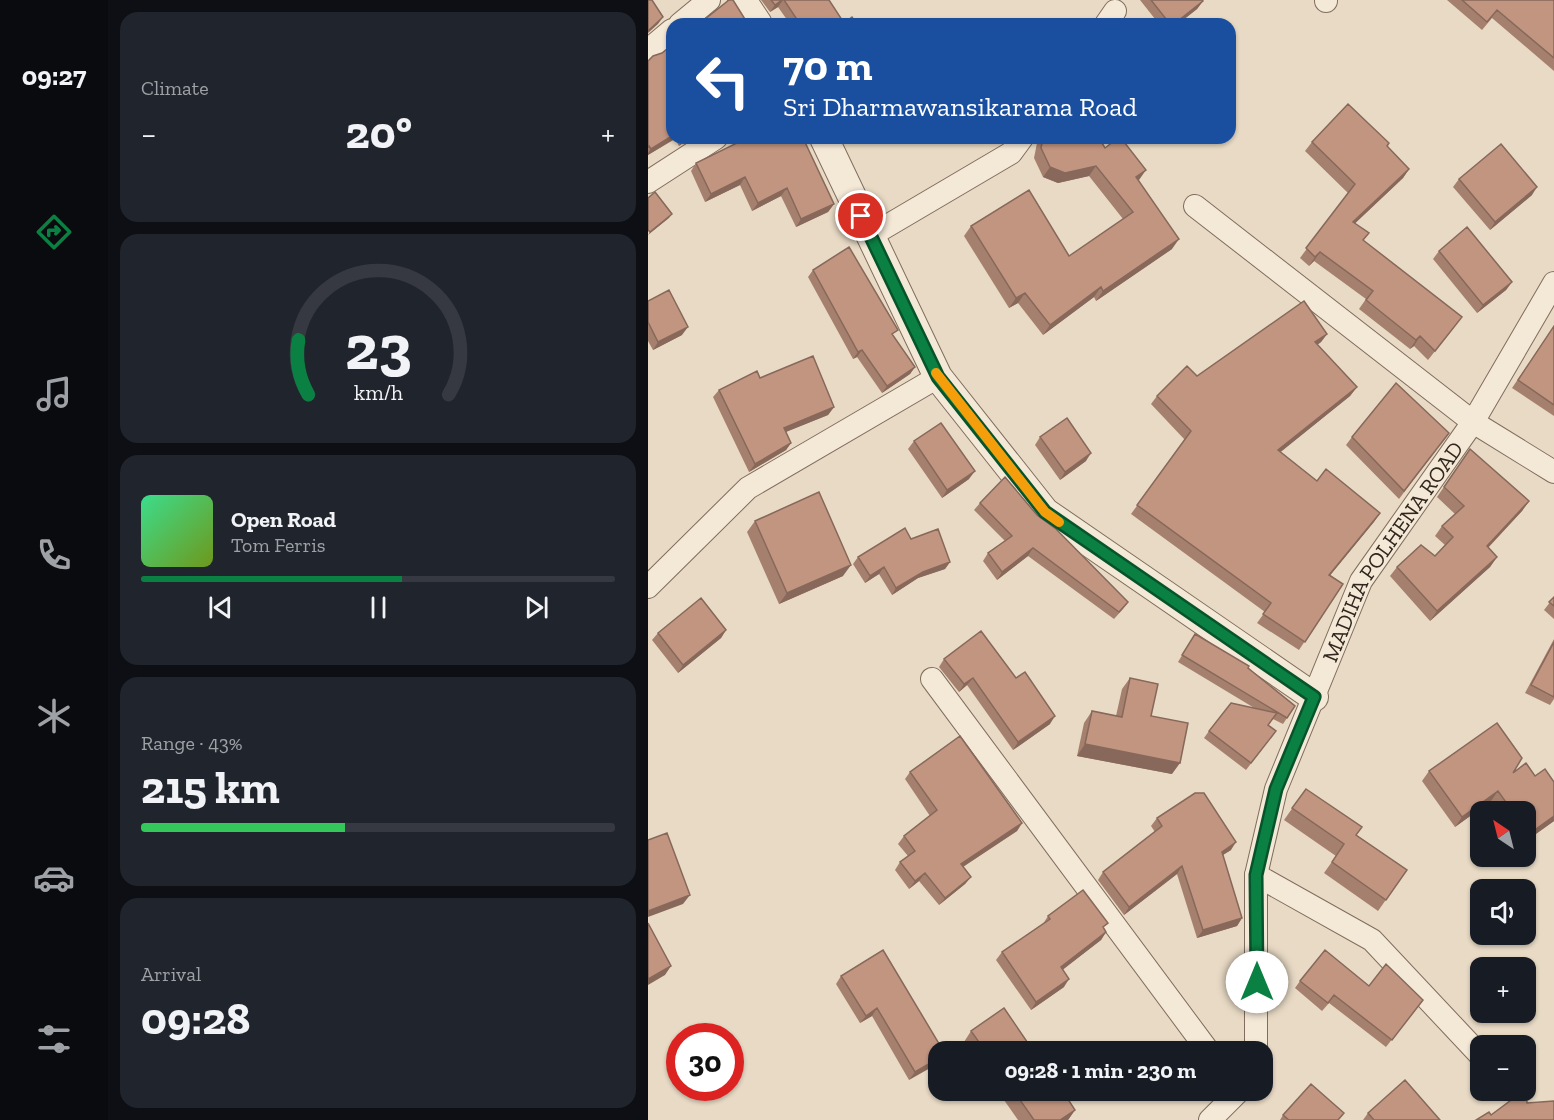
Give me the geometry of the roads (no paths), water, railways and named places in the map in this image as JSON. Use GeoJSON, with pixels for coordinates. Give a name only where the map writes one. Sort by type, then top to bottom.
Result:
{"type":"FeatureCollection","features":[{"type":"Feature","properties":{"kind":"street"},"geometry":{"type":"LineString","coordinates":[[687,18],[709,0]]}},
{"type":"Feature","properties":{"kind":"street"},"geometry":{"type":"LineString","coordinates":[[742,0],[754,18]]}},
{"type":"Feature","properties":{"kind":"street"},"geometry":{"type":"LineString","coordinates":[[648,50],[666,35]]}},
{"type":"Feature","properties":{"kind":"street"},"geometry":{"type":"LineString","coordinates":[[648,182],[707,144]]}},
{"type":"Feature","properties":{"kind":"street"},"geometry":{"type":"LineString","coordinates":[[827,144],[938,377],[1045,512],[1314,697]]}},
{"type":"Feature","properties":{"kind":"street"},"geometry":{"type":"LineString","coordinates":[[870,236],[1011,153],[1018,144]]}},
{"type":"Feature","properties":{"kind":"street"},"geometry":{"type":"LineString","coordinates":[[1195,206],[1473,422],[1554,472]]}},
{"type":"Feature","properties":{"kind":"street","name":"MADIHA POLHENA ROAD"},"geometry":{"type":"LineString","coordinates":[[1256,1041],[1256,875],[1276,789],[1361,581],[1473,422],[1554,283]]}},
{"type":"Feature","properties":{"kind":"street"},"geometry":{"type":"LineString","coordinates":[[648,587],[748,488],[938,377]]}},
{"type":"Feature","properties":{"kind":"street"},"geometry":{"type":"LineString","coordinates":[[932,679],[1201,1041]]}},
{"type":"Feature","properties":{"kind":"street"},"geometry":{"type":"LineString","coordinates":[[1256,875],[1372,940],[1470,1044]]}},
{"type":"Feature","properties":{"kind":"street"},"geometry":{"type":"LineString","coordinates":[[1210,1120],[1229,1101]]}}]}
